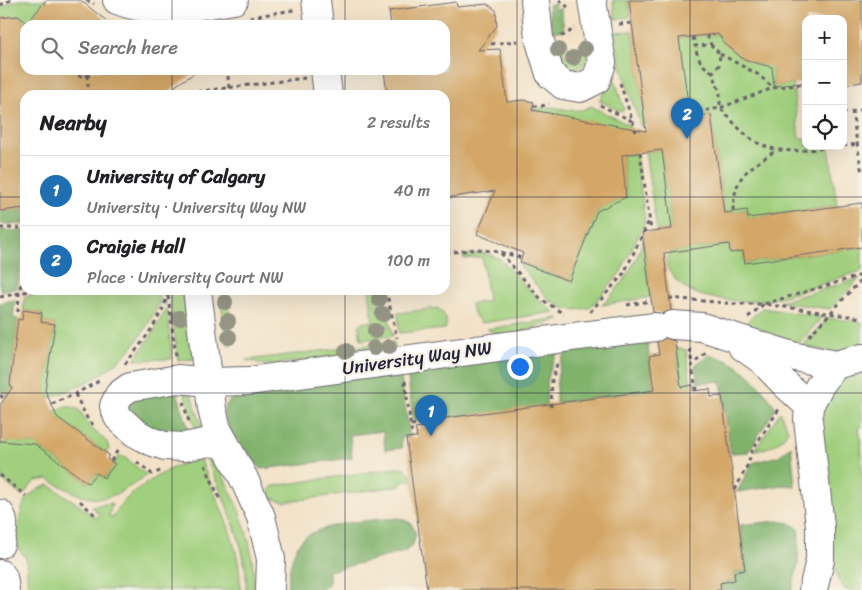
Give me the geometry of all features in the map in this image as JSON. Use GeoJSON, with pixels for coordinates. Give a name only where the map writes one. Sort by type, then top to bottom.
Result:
{"type":"FeatureCollection","features":[{"type":"Feature","properties":{"kind":"street"},"geometry":{"type":"LineString","coordinates":[[117,0],[141,8],[166,9],[234,0]]}},
{"type":"Feature","properties":{"kind":"street"},"geometry":{"type":"LineString","coordinates":[[316,0],[318,20]]}},
{"type":"Feature","properties":{"kind":"street"},"geometry":{"type":"LineString","coordinates":[[535,0],[539,38],[550,74],[563,85],[580,88],[596,80],[602,63],[592,0]]}},
{"type":"Feature","properties":{"kind":"street"},"geometry":{"type":"LineString","coordinates":[[198,295],[212,409],[217,429],[262,517],[271,559],[270,590]]}},
{"type":"Feature","properties":{"kind":"street","name":"University Way NW"},"geometry":{"type":"LineString","coordinates":[[224,444],[209,442],[184,447],[165,446],[150,441],[134,432],[118,417],[114,406],[119,395],[130,387],[178,379],[209,382],[249,381],[572,337],[672,333],[702,327],[719,342],[762,360],[808,406]]}},
{"type":"Feature","properties":{"kind":"street","name":"University Way NW"},"geometry":{"type":"LineString","coordinates":[[719,342],[835,366]]}},
{"type":"Feature","properties":{"kind":"street"},"geometry":{"type":"LineString","coordinates":[[813,590],[820,560],[820,526],[808,406],[820,385],[835,366],[862,358]]}},
{"type":"Feature","properties":{"kind":"street"},"geometry":{"type":"LineString","coordinates":[[0,514],[3,519],[3,530],[0,544]]}},
{"type":"Feature","properties":{"kind":"street"},"geometry":{"type":"LineString","coordinates":[[820,560],[835,590]]}},
{"type":"Feature","properties":{"kind":"street"},"geometry":{"type":"LineString","coordinates":[[0,574],[3,576],[5,590]]}},
{"type":"Feature","properties":{"kind":"path"},"geometry":{"type":"LineString","coordinates":[[0,5],[11,0]]}},
{"type":"Feature","properties":{"kind":"path"},"geometry":{"type":"LineString","coordinates":[[558,36],[565,35],[577,26]]}},
{"type":"Feature","properties":{"kind":"path"},"geometry":{"type":"LineString","coordinates":[[707,35],[711,45],[720,54],[759,75],[773,88]]}},
{"type":"Feature","properties":{"kind":"path"},"geometry":{"type":"LineString","coordinates":[[693,37],[697,58],[703,67],[713,72],[720,94],[720,108],[744,133],[757,143],[776,151],[802,150]]}},
{"type":"Feature","properties":{"kind":"path"},"geometry":{"type":"LineString","coordinates":[[491,44],[521,40]]}},
{"type":"Feature","properties":{"kind":"path"},"geometry":{"type":"LineString","coordinates":[[695,46],[711,45]]}},
{"type":"Feature","properties":{"kind":"path"},"geometry":{"type":"LineString","coordinates":[[713,72],[719,65],[720,54]]}},
{"type":"Feature","properties":{"kind":"path"},"geometry":{"type":"LineString","coordinates":[[618,74],[636,132]]}},
{"type":"Feature","properties":{"kind":"path"},"geometry":{"type":"LineString","coordinates":[[87,75],[88,90]]}},
{"type":"Feature","properties":{"kind":"path"},"geometry":{"type":"LineString","coordinates":[[78,76],[94,75]]}},
{"type":"Feature","properties":{"kind":"path"},"geometry":{"type":"LineString","coordinates":[[228,76],[229,88]]}},
{"type":"Feature","properties":{"kind":"path"},"geometry":{"type":"LineString","coordinates":[[211,90],[320,81]]}},
{"type":"Feature","properties":{"kind":"path"},"geometry":{"type":"LineString","coordinates":[[690,113],[720,108],[773,88],[802,84]]}},
{"type":"Feature","properties":{"kind":"path"},"geometry":{"type":"LineString","coordinates":[[533,106],[549,104]]}},
{"type":"Feature","properties":{"kind":"path"},"geometry":{"type":"LineString","coordinates":[[599,104],[633,121]]}},
{"type":"Feature","properties":{"kind":"path"},"geometry":{"type":"LineString","coordinates":[[847,112],[862,110]]}},
{"type":"Feature","properties":{"kind":"path"},"geometry":{"type":"LineString","coordinates":[[852,111],[862,174]]}},
{"type":"Feature","properties":{"kind":"path"},"geometry":{"type":"LineString","coordinates":[[847,145],[858,144]]}},
{"type":"Feature","properties":{"kind":"path"},"geometry":{"type":"LineString","coordinates":[[733,212],[734,194],[740,179],[776,151]]}},
{"type":"Feature","properties":{"kind":"path"},"geometry":{"type":"LineString","coordinates":[[640,152],[651,231]]}},
{"type":"Feature","properties":{"kind":"path"},"geometry":{"type":"LineString","coordinates":[[586,316],[624,273],[649,221]]}},
{"type":"Feature","properties":{"kind":"path"},"geometry":{"type":"LineString","coordinates":[[0,228],[20,228]]}},
{"type":"Feature","properties":{"kind":"path"},"geometry":{"type":"LineString","coordinates":[[450,252],[477,249],[500,252],[522,258]]}},
{"type":"Feature","properties":{"kind":"path"},"geometry":{"type":"LineString","coordinates":[[500,252],[541,299],[564,315]]}},
{"type":"Feature","properties":{"kind":"path"},"geometry":{"type":"LineString","coordinates":[[764,304],[862,275]]}},
{"type":"Feature","properties":{"kind":"path"},"geometry":{"type":"LineString","coordinates":[[807,338],[862,279]]}},
{"type":"Feature","properties":{"kind":"path"},"geometry":{"type":"LineString","coordinates":[[18,312],[20,288]]}},
{"type":"Feature","properties":{"kind":"path"},"geometry":{"type":"LineString","coordinates":[[0,297],[19,293]]}},
{"type":"Feature","properties":{"kind":"path"},"geometry":{"type":"LineString","coordinates":[[122,368],[140,345],[160,313],[166,295]]}},
{"type":"Feature","properties":{"kind":"path"},"geometry":{"type":"LineString","coordinates":[[168,295],[176,363]]}},
{"type":"Feature","properties":{"kind":"path"},"geometry":{"type":"LineString","coordinates":[[387,295],[398,344]]}},
{"type":"Feature","properties":{"kind":"path"},"geometry":{"type":"LineString","coordinates":[[669,298],[737,304],[764,304],[862,318]]}},
{"type":"Feature","properties":{"kind":"path"},"geometry":{"type":"LineString","coordinates":[[672,333],[692,366],[696,391]]}},
{"type":"Feature","properties":{"kind":"path"},"geometry":{"type":"LineString","coordinates":[[692,366],[719,342]]}},
{"type":"Feature","properties":{"kind":"path"},"geometry":{"type":"LineString","coordinates":[[551,407],[552,380],[560,357]]}},
{"type":"Feature","properties":{"kind":"path"},"geometry":{"type":"LineString","coordinates":[[52,404],[102,380]]}},
{"type":"Feature","properties":{"kind":"path"},"geometry":{"type":"LineString","coordinates":[[404,380],[412,437]]}},
{"type":"Feature","properties":{"kind":"path"},"geometry":{"type":"LineString","coordinates":[[0,395],[4,399]]}},
{"type":"Feature","properties":{"kind":"path"},"geometry":{"type":"LineString","coordinates":[[181,395],[192,428]]}},
{"type":"Feature","properties":{"kind":"path"},"geometry":{"type":"LineString","coordinates":[[735,490],[748,464],[752,451],[780,407]]}},
{"type":"Feature","properties":{"kind":"path"},"geometry":{"type":"LineString","coordinates":[[411,425],[429,423],[430,426]]}},
{"type":"Feature","properties":{"kind":"path"},"geometry":{"type":"LineString","coordinates":[[111,461],[120,448]]}},
{"type":"Feature","properties":{"kind":"path"},"geometry":{"type":"LineString","coordinates":[[0,475],[26,496]]}},
{"type":"Feature","properties":{"kind":"path"},"geometry":{"type":"LineString","coordinates":[[80,500],[96,516]]}},
{"type":"Feature","properties":{"kind":"green space"},"geometry":{"type":"Polygon","coordinates":[[[19,0],[46,0],[33,20],[23,20],[18,16],[0,18],[0,7],[19,0]]]}},
{"type":"Feature","properties":{"kind":"green space"},"geometry":{"type":"Polygon","coordinates":[[[613,0],[628,0],[629,17],[615,19],[613,0]]]}},
{"type":"Feature","properties":{"kind":"green space"},"geometry":{"type":"Polygon","coordinates":[[[555,4],[556,9],[561,8],[564,30],[552,32],[548,5],[555,4]]]}},
{"type":"Feature","properties":{"kind":"green space"},"geometry":{"type":"Polygon","coordinates":[[[633,31],[644,114],[647,114],[642,129],[619,57],[614,32],[633,31]]]}},
{"type":"Feature","properties":{"kind":"green space"},"geometry":{"type":"Polygon","coordinates":[[[718,34],[729,47],[741,56],[755,63],[772,66],[774,86],[793,84],[799,138],[802,138],[802,150],[830,150],[837,206],[748,218],[747,210],[724,213],[711,115],[690,118],[678,38],[718,34]]]}},
{"type":"Feature","properties":{"kind":"green space"},"geometry":{"type":"Polygon","coordinates":[[[562,40],[565,57],[581,55],[580,46],[589,44],[588,57],[583,65],[572,69],[559,65],[553,41],[562,40]]]}},
{"type":"Feature","properties":{"kind":"green space"},"geometry":{"type":"Polygon","coordinates":[[[615,80],[624,109],[622,112],[600,101],[600,98],[615,80]]]}},
{"type":"Feature","properties":{"kind":"green space"},"geometry":{"type":"Polygon","coordinates":[[[591,106],[629,125],[631,133],[532,110],[552,107],[582,110],[591,106]]]}},
{"type":"Feature","properties":{"kind":"green space"},"geometry":{"type":"Polygon","coordinates":[[[662,150],[672,229],[657,231],[645,152],[662,150]]]}},
{"type":"Feature","properties":{"kind":"green space"},"geometry":{"type":"Polygon","coordinates":[[[636,153],[645,222],[620,273],[595,302],[589,308],[574,310],[564,308],[549,300],[520,266],[520,262],[569,281],[597,211],[626,197],[622,155],[636,153]]]}},
{"type":"Feature","properties":{"kind":"green space"},"geometry":{"type":"Polygon","coordinates":[[[20,209],[20,224],[0,224],[0,211],[20,209]]]}},
{"type":"Feature","properties":{"kind":"green space"},"geometry":{"type":"Polygon","coordinates":[[[0,230],[20,231],[20,272],[17,288],[0,291],[0,230]]]}},
{"type":"Feature","properties":{"kind":"green space"},"geometry":{"type":"Polygon","coordinates":[[[643,240],[651,297],[602,305],[627,275],[643,240]]]}},
{"type":"Feature","properties":{"kind":"green space"},"geometry":{"type":"Polygon","coordinates":[[[729,244],[743,251],[745,263],[862,247],[862,271],[785,296],[759,301],[730,300],[701,295],[684,287],[671,275],[667,261],[672,251],[729,244]]]}},
{"type":"Feature","properties":{"kind":"green space"},"geometry":{"type":"Polygon","coordinates":[[[483,253],[499,258],[541,302],[555,312],[481,323],[473,313],[471,304],[488,301],[482,257],[464,259],[463,255],[483,253]]]}},
{"type":"Feature","properties":{"kind":"green space"},"geometry":{"type":"Polygon","coordinates":[[[860,278],[830,309],[780,302],[860,278]]]}},
{"type":"Feature","properties":{"kind":"green space"},"geometry":{"type":"Polygon","coordinates":[[[33,295],[158,295],[160,302],[139,338],[116,363],[87,382],[49,398],[45,391],[55,324],[41,322],[42,313],[23,310],[25,297],[33,295]]]}},
{"type":"Feature","properties":{"kind":"green space"},"geometry":{"type":"Polygon","coordinates":[[[170,295],[185,295],[194,359],[178,360],[170,295]]]}},
{"type":"Feature","properties":{"kind":"green space"},"geometry":{"type":"Polygon","coordinates":[[[370,295],[383,295],[393,336],[361,340],[359,326],[361,323],[373,321],[370,295]]]}},
{"type":"Feature","properties":{"kind":"green space"},"geometry":{"type":"Polygon","coordinates":[[[227,297],[233,343],[229,345],[226,341],[221,300],[227,297]]]}},
{"type":"Feature","properties":{"kind":"green space"},"geometry":{"type":"Polygon","coordinates":[[[15,300],[13,318],[18,319],[10,384],[12,388],[7,396],[0,390],[0,303],[15,300]]]}},
{"type":"Feature","properties":{"kind":"green space"},"geometry":{"type":"Polygon","coordinates":[[[167,308],[172,359],[134,360],[150,338],[167,308]]]}},
{"type":"Feature","properties":{"kind":"green space"},"geometry":{"type":"Polygon","coordinates":[[[438,308],[445,317],[445,329],[399,333],[398,313],[438,308]]]}},
{"type":"Feature","properties":{"kind":"green space"},"geometry":{"type":"Polygon","coordinates":[[[762,308],[822,317],[798,345],[740,328],[762,308]]]}},
{"type":"Feature","properties":{"kind":"green space"},"geometry":{"type":"Polygon","coordinates":[[[559,318],[515,334],[500,335],[487,329],[559,318]]]}},
{"type":"Feature","properties":{"kind":"green space"},"geometry":{"type":"Polygon","coordinates":[[[828,318],[862,322],[862,346],[841,354],[803,346],[828,318]]]}},
{"type":"Feature","properties":{"kind":"green space"},"geometry":{"type":"Polygon","coordinates":[[[647,340],[653,383],[665,382],[665,389],[556,403],[558,375],[567,349],[647,340]]]}},
{"type":"Feature","properties":{"kind":"green space"},"geometry":{"type":"Polygon","coordinates":[[[394,342],[395,350],[266,365],[246,360],[394,342]]]}},
{"type":"Feature","properties":{"kind":"green space"},"geometry":{"type":"Polygon","coordinates":[[[676,347],[686,350],[691,386],[677,388],[680,379],[676,347]]]}},
{"type":"Feature","properties":{"kind":"green space"},"geometry":{"type":"Polygon","coordinates":[[[559,351],[548,378],[546,408],[533,407],[431,420],[413,420],[407,371],[559,351]]]}},
{"type":"Feature","properties":{"kind":"green space"},"geometry":{"type":"Polygon","coordinates":[[[710,354],[739,367],[762,389],[776,408],[748,452],[731,453],[721,381],[698,383],[695,365],[710,354]]]}},
{"type":"Feature","properties":{"kind":"green space"},"geometry":{"type":"Polygon","coordinates":[[[862,371],[862,427],[859,427],[862,452],[862,590],[846,590],[839,581],[834,566],[826,516],[819,409],[830,388],[845,377],[862,371]]]}},
{"type":"Feature","properties":{"kind":"green space"},"geometry":{"type":"Polygon","coordinates":[[[400,372],[410,437],[401,438],[402,448],[385,450],[383,431],[350,435],[352,458],[261,469],[233,435],[223,413],[225,407],[234,397],[253,391],[400,372]]]}},
{"type":"Feature","properties":{"kind":"green space"},"geometry":{"type":"Polygon","coordinates":[[[175,385],[190,434],[187,439],[152,430],[126,408],[129,395],[175,385]]]}},
{"type":"Feature","properties":{"kind":"green space"},"geometry":{"type":"Polygon","coordinates":[[[183,388],[191,394],[202,427],[199,432],[196,430],[183,388]]]}},
{"type":"Feature","properties":{"kind":"green space"},"geometry":{"type":"Polygon","coordinates":[[[63,407],[72,407],[79,410],[91,428],[107,442],[109,449],[106,453],[57,417],[54,411],[63,407]]]}},
{"type":"Feature","properties":{"kind":"green space"},"geometry":{"type":"Polygon","coordinates":[[[780,412],[788,430],[785,435],[774,444],[755,450],[780,412]]]}},
{"type":"Feature","properties":{"kind":"green space"},"geometry":{"type":"Polygon","coordinates":[[[10,441],[35,444],[88,483],[97,473],[105,478],[119,456],[124,457],[147,475],[108,497],[98,498],[77,494],[48,479],[35,481],[22,496],[1,479],[4,476],[0,473],[0,444],[10,441]]]}},
{"type":"Feature","properties":{"kind":"green space"},"geometry":{"type":"Polygon","coordinates":[[[791,446],[795,486],[783,485],[737,492],[752,463],[779,456],[791,446]]]}},
{"type":"Feature","properties":{"kind":"green space"},"geometry":{"type":"Polygon","coordinates":[[[206,450],[214,457],[243,521],[251,553],[254,590],[246,590],[246,574],[239,539],[204,453],[206,450]]]}},
{"type":"Feature","properties":{"kind":"green space"},"geometry":{"type":"Polygon","coordinates":[[[195,458],[201,461],[233,540],[240,573],[240,590],[28,590],[26,558],[14,543],[22,508],[31,494],[49,485],[96,518],[99,515],[92,506],[112,503],[109,516],[113,518],[118,508],[136,490],[160,475],[195,458]]]}},
{"type":"Feature","properties":{"kind":"green space"},"geometry":{"type":"Polygon","coordinates":[[[403,467],[410,473],[411,481],[402,482],[400,486],[285,502],[274,499],[269,490],[273,486],[403,467]]]}},
{"type":"Feature","properties":{"kind":"green space"},"geometry":{"type":"Polygon","coordinates":[[[399,518],[411,523],[416,534],[413,544],[405,552],[329,571],[329,582],[324,588],[287,590],[290,565],[294,553],[300,542],[308,535],[346,523],[399,518]]]}},
{"type":"Feature","properties":{"kind":"green space"},"geometry":{"type":"Polygon","coordinates":[[[777,521],[790,523],[799,529],[798,564],[792,590],[718,590],[720,583],[735,580],[734,572],[745,570],[740,525],[777,521]]]}},
{"type":"Feature","properties":{"kind":"building"},"geometry":{"type":"Polygon","coordinates":[[[46,0],[80,0],[106,20],[30,20],[46,0]]]}},
{"type":"Feature","properties":{"kind":"building"},"geometry":{"type":"Polygon","coordinates":[[[629,0],[862,0],[862,82],[847,84],[847,15],[802,15],[802,83],[793,84],[774,86],[772,67],[742,58],[724,43],[718,34],[679,38],[690,118],[711,115],[724,213],[747,210],[748,218],[862,203],[862,247],[745,263],[743,251],[730,253],[729,244],[664,253],[671,310],[663,314],[653,312],[642,232],[672,229],[662,150],[622,155],[626,197],[597,211],[569,281],[520,262],[523,253],[477,234],[495,191],[450,197],[450,90],[386,90],[385,75],[450,75],[450,20],[390,20],[389,11],[456,2],[457,7],[487,4],[496,10],[497,26],[478,50],[500,49],[507,102],[523,100],[534,102],[532,110],[646,131],[629,0]]]}},
{"type":"Feature","properties":{"kind":"building"},"geometry":{"type":"Polygon","coordinates":[[[18,16],[24,20],[20,20],[20,75],[192,75],[172,90],[20,90],[20,209],[0,211],[0,18],[18,16]]]}},
{"type":"Feature","properties":{"kind":"building"},"geometry":{"type":"Polygon","coordinates":[[[23,310],[42,313],[41,322],[55,324],[45,390],[57,417],[109,455],[107,459],[115,464],[104,478],[97,473],[88,483],[35,444],[0,441],[0,405],[12,388],[10,384],[18,319],[22,320],[23,310]]]}},
{"type":"Feature","properties":{"kind":"building"},"geometry":{"type":"Polygon","coordinates":[[[665,338],[675,341],[681,387],[693,385],[693,391],[710,389],[711,397],[722,396],[745,570],[734,572],[735,580],[720,583],[721,590],[427,590],[406,438],[417,437],[415,428],[432,426],[431,420],[654,390],[649,356],[659,354],[657,342],[665,338]]]}},
{"type":"Feature","properties":{"kind":"place","name":"Craigie Hall"},"geometry":{"type":"Point","coordinates":[687,139]}},
{"type":"Feature","properties":{"kind":"place","name":"University of Calgary"},"geometry":{"type":"Point","coordinates":[431,436]}}]}
